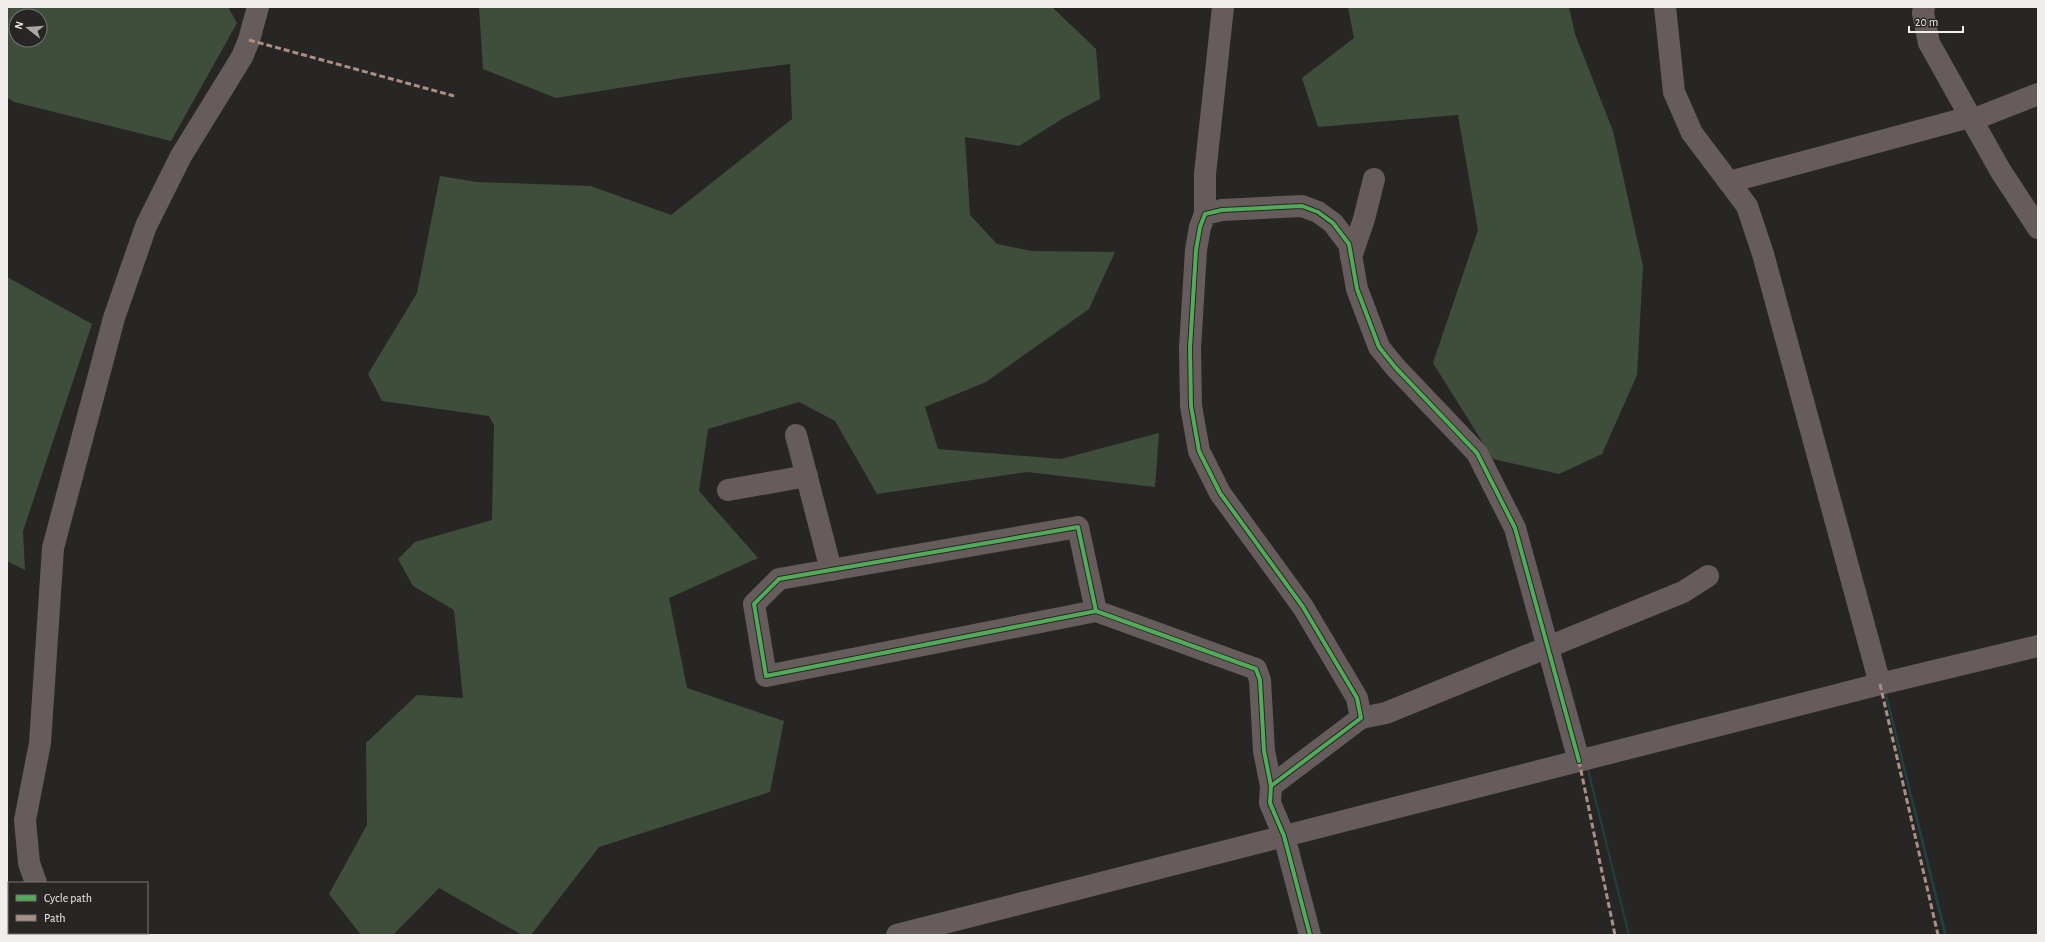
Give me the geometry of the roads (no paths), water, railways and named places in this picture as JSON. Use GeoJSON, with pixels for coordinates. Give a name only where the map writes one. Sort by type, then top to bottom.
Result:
{"type":"FeatureCollection","features":[{"type":"Feature","properties":{"kind":"street"},"geometry":{"type":"LineString","coordinates":[[36,882],[30,863],[25,820],[40,743],[53,548],[114,318],[146,226],[181,156],[242,57],[249,40],[258,7]]}},
{"type":"Feature","properties":{"kind":"street"},"geometry":{"type":"LineString","coordinates":[[1223,7],[1205,174],[1205,214],[1200,227],[1196,250],[1190,348],[1191,406],[1199,451],[1220,492],[1303,607],[1357,698],[1361,718]]}},
{"type":"Feature","properties":{"kind":"street"},"geometry":{"type":"LineString","coordinates":[[1665,7],[1674,92],[1692,133],[1747,206],[1763,254],[1880,684]]}},
{"type":"Feature","properties":{"kind":"street"},"geometry":{"type":"LineString","coordinates":[[1924,7],[1923,13],[1929,43],[1971,119],[2038,228]]}},
{"type":"Feature","properties":{"kind":"street"},"geometry":{"type":"LineString","coordinates":[[1729,182],[1971,119],[2038,94]]}},
{"type":"Feature","properties":{"kind":"street"},"geometry":{"type":"LineString","coordinates":[[1351,257],[1364,219],[1374,179]]}},
{"type":"Feature","properties":{"kind":"street"},"geometry":{"type":"LineString","coordinates":[[1205,214],[1222,210],[1302,206],[1318,212],[1333,222],[1348,244],[1357,289],[1379,347],[1395,367],[1477,453],[1514,528],[1579,761]]}},
{"type":"Feature","properties":{"kind":"street"},"geometry":{"type":"LineString","coordinates":[[796,435],[831,570]]}},
{"type":"Feature","properties":{"kind":"street"},"geometry":{"type":"LineString","coordinates":[[728,490],[807,476]]}},
{"type":"Feature","properties":{"kind":"street"},"geometry":{"type":"LineString","coordinates":[[1096,611],[1078,527],[779,579],[754,604],[766,676],[1096,611],[1256,669],[1260,680],[1264,751],[1271,786],[1270,804],[1284,836],[1310,935]]}},
{"type":"Feature","properties":{"kind":"street"},"geometry":{"type":"LineString","coordinates":[[1271,786],[1361,718],[1386,713],[1682,592],[1708,576]]}},
{"type":"Feature","properties":{"kind":"street"},"geometry":{"type":"LineString","coordinates":[[897,935],[1880,684],[2038,646]]}},
{"type":"Feature","properties":{"kind":"water"},"geometry":{"type":"Polygon","coordinates":[[[1887,694],[1947,935],[1944,935],[1885,695],[1887,694]]]}},
{"type":"Feature","properties":{"kind":"water"},"geometry":{"type":"Polygon","coordinates":[[[1589,769],[1630,935],[1628,935],[1587,770],[1589,769]]]}}]}
